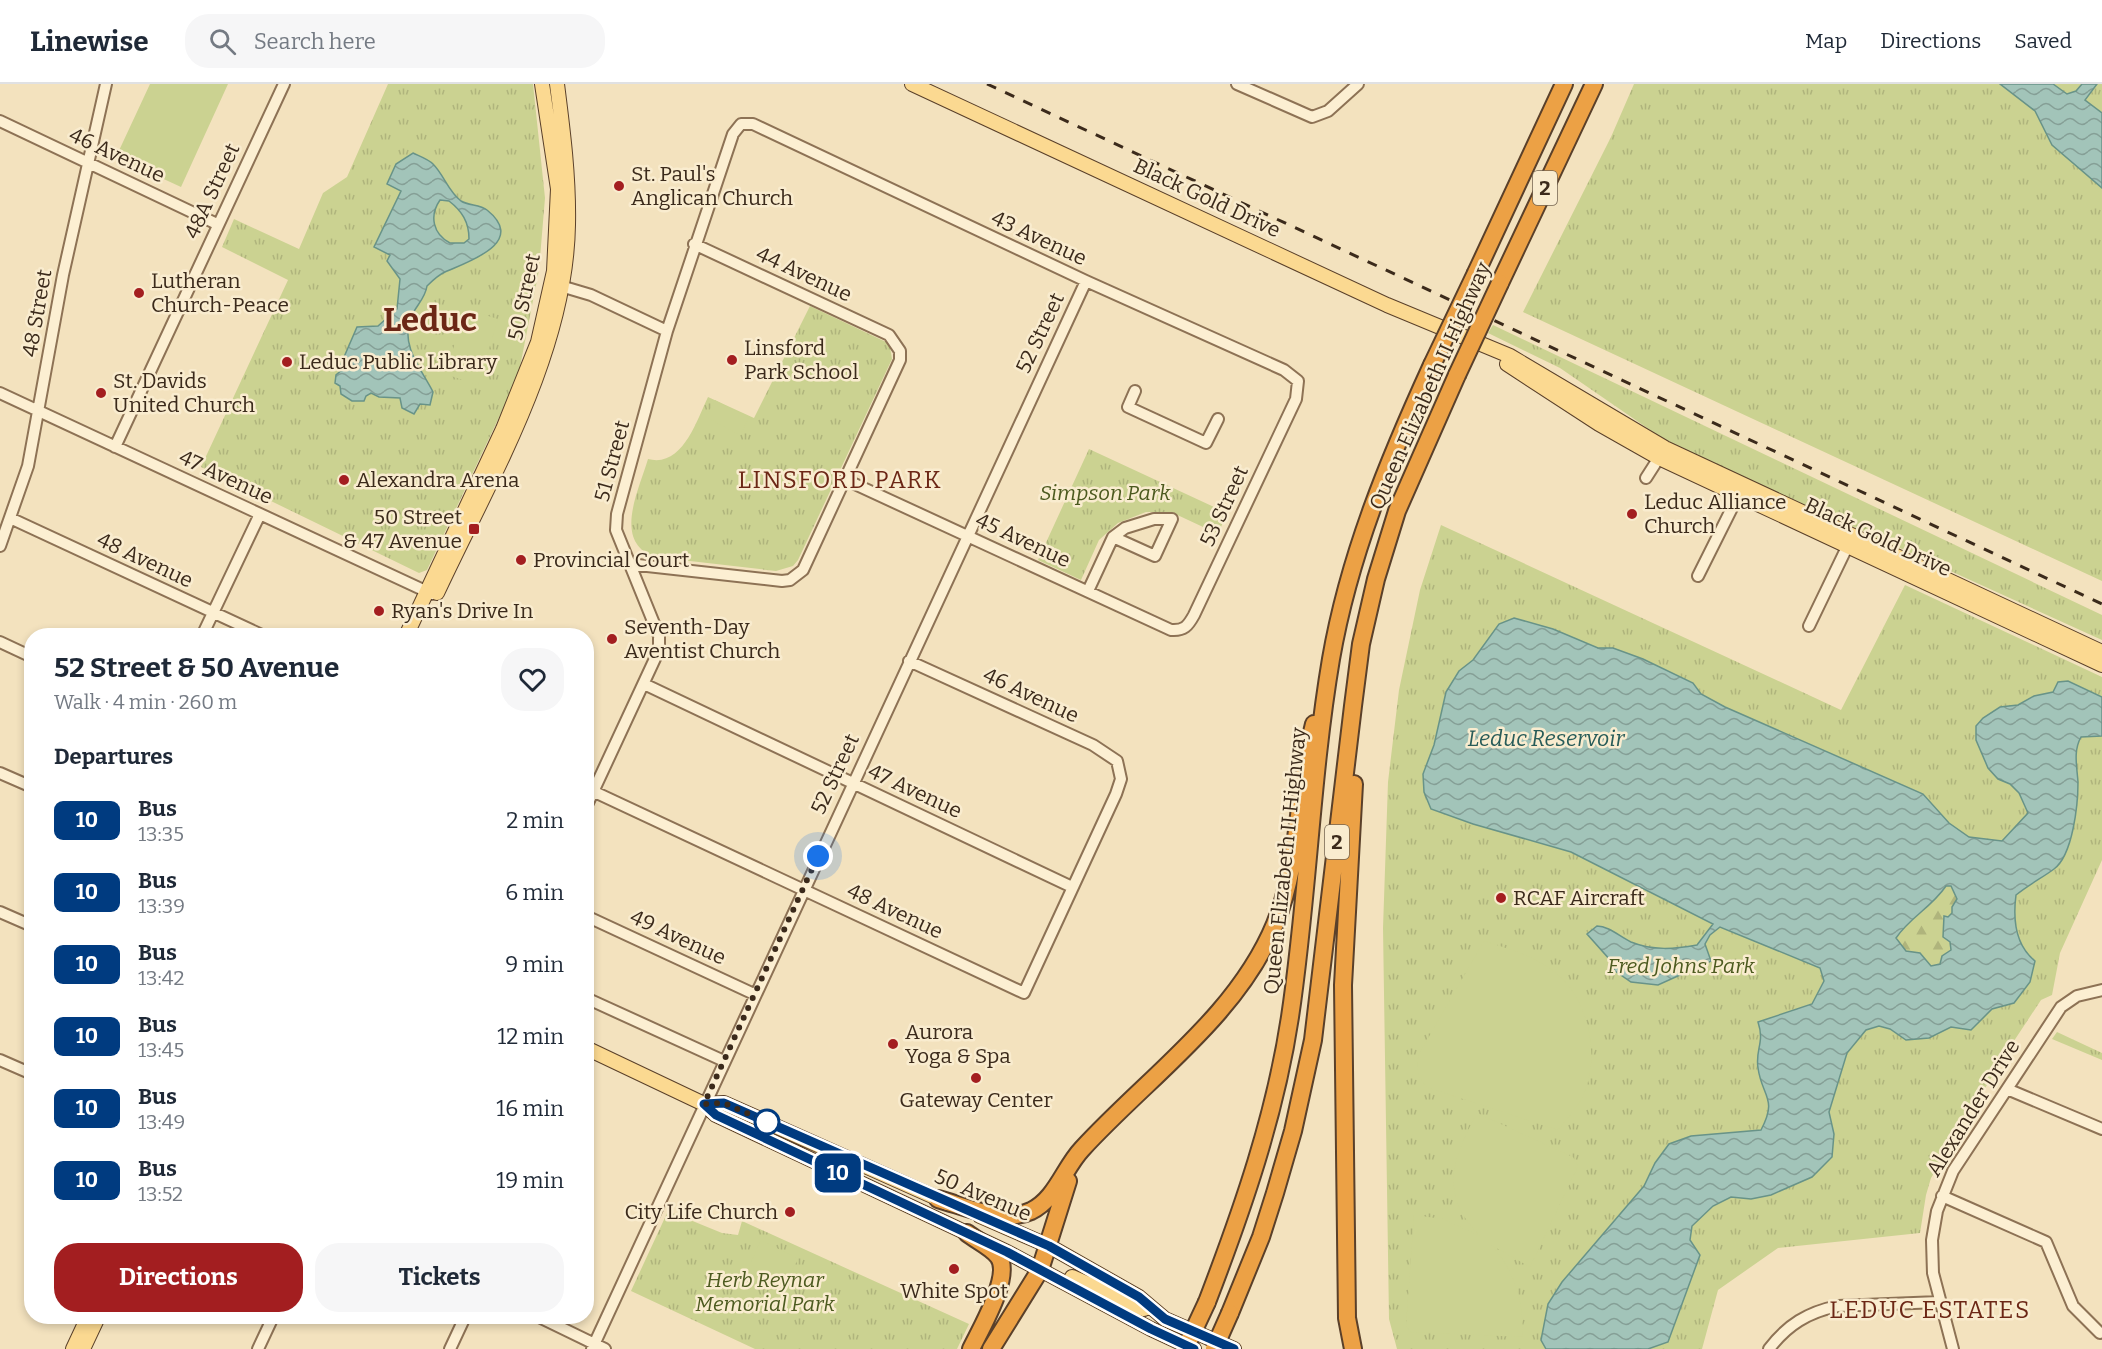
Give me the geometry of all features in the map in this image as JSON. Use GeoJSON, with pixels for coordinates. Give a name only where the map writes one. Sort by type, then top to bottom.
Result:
{"type":"FeatureCollection","features":[{"type":"Feature","properties":{"kind":"highway","name":"Queen Elizabeth II Highway"},"geometry":{"type":"LineString","coordinates":[[1185,1349],[1207,1302],[1262,1149],[1278,1079],[1297,966],[1331,658],[1364,529],[1381,480],[1432,365],[1564,84]]}},
{"type":"Feature","properties":{"kind":"highway","name":"Queen Elizabeth II Highway"},"geometry":{"type":"LineString","coordinates":[[1214,1349],[1275,1193],[1293,1131],[1313,1040],[1361,644],[1397,512],[1457,375],[1593,87]]}},
{"type":"Feature","properties":{"kind":"highway"},"geometry":{"type":"LineString","coordinates":[[1349,1344],[1343,985],[1361,644]]}},
{"type":"Feature","properties":{"kind":"highway"},"geometry":{"type":"LineString","coordinates":[[938,1199],[1004,1216],[1030,1211],[1051,1195],[1080,1150],[1232,998],[1268,941],[1282,907],[1292,867],[1308,747],[1331,658]]}},
{"type":"Feature","properties":{"kind":"highway"},"geometry":{"type":"LineString","coordinates":[[991,1349],[1040,1270],[1049,1246],[1061,1197],[1071,1173],[1087,1148],[1124,1106]]}},
{"type":"Feature","properties":{"kind":"highway"},"geometry":{"type":"LineString","coordinates":[[967,1233],[999,1256],[1002,1266],[998,1291],[971,1349]]}},
{"type":"Feature","properties":{"kind":"main road","name":"50 Street"},"geometry":{"type":"LineString","coordinates":[[542,84],[558,189],[556,284]]}},
{"type":"Feature","properties":{"kind":"main road","name":"50 Street"},"geometry":{"type":"LineString","coordinates":[[419,628],[431,594],[532,361],[556,284],[568,226],[566,159],[557,84]]}},
{"type":"Feature","properties":{"kind":"main road","name":"Black Gold Drive"},"geometry":{"type":"LineString","coordinates":[[912,84],[1376,300],[1533,368],[1662,453],[1850,541],[2102,665]]}},
{"type":"Feature","properties":{"kind":"main road","name":"Black Gold Drive"},"geometry":{"type":"LineString","coordinates":[[1850,541],[2102,652]]}},
{"type":"Feature","properties":{"kind":"main road","name":"50 Street"},"geometry":{"type":"LineString","coordinates":[[411,628],[431,594]]}},
{"type":"Feature","properties":{"kind":"main road","name":"50 Avenue"},"geometry":{"type":"LineString","coordinates":[[594,1052],[704,1104],[716,1115],[967,1233],[1194,1349]]}},
{"type":"Feature","properties":{"kind":"main road","name":"50 Avenue"},"geometry":{"type":"LineString","coordinates":[[704,1104],[724,1103],[1049,1246],[1139,1297],[1165,1319],[1234,1349]]}},
{"type":"Feature","properties":{"kind":"main road"},"geometry":{"type":"LineString","coordinates":[[900,1202],[908,1185]]}},
{"type":"Feature","properties":{"kind":"main road"},"geometry":{"type":"LineString","coordinates":[[1040,1270],[1053,1270],[1077,1279],[1165,1319]]}},
{"type":"Feature","properties":{"kind":"main road"},"geometry":{"type":"LineString","coordinates":[[73,1349],[85,1324]]}},
{"type":"Feature","properties":{"kind":"main road"},"geometry":{"type":"LineString","coordinates":[[83,1349],[95,1324]]}},
{"type":"Feature","properties":{"kind":"street","name":"48 Street"},"geometry":{"type":"LineString","coordinates":[[0,546],[28,466],[40,412],[63,275],[106,84]]}},
{"type":"Feature","properties":{"kind":"street","name":"48A Street"},"geometry":{"type":"LineString","coordinates":[[115,447],[284,84]]}},
{"type":"Feature","properties":{"kind":"street"},"geometry":{"type":"LineString","coordinates":[[1237,84],[1312,117],[1328,111],[1358,84]]}},
{"type":"Feature","properties":{"kind":"street","name":"46 Avenue"},"geometry":{"type":"LineString","coordinates":[[0,121],[218,224]]}},
{"type":"Feature","properties":{"kind":"street","name":"51 Street"},"geometry":{"type":"LineString","coordinates":[[594,782],[644,684],[660,643],[616,530],[617,514],[667,331],[694,244],[733,134],[741,124],[747,123]]}},
{"type":"Feature","properties":{"kind":"street","name":"43 Avenue"},"geometry":{"type":"LineString","coordinates":[[747,123],[1086,281],[1284,370],[1298,381],[1296,399]]}},
{"type":"Feature","properties":{"kind":"street","name":"44 Avenue"},"geometry":{"type":"LineString","coordinates":[[694,244],[877,329],[895,342],[900,351],[896,371],[846,480]]}},
{"type":"Feature","properties":{"kind":"street","name":"52 Street"},"geometry":{"type":"LineString","coordinates":[[597,1347],[754,994],[1086,281]]}},
{"type":"Feature","properties":{"kind":"street"},"geometry":{"type":"LineString","coordinates":[[556,284],[591,296],[667,331]]}},
{"type":"Feature","properties":{"kind":"street"},"geometry":{"type":"LineString","coordinates":[[1135,391],[1128,407],[1206,443],[1218,419]]}},
{"type":"Feature","properties":{"kind":"street","name":"47 Avenue"},"geometry":{"type":"LineString","coordinates":[[0,393],[431,594]]}},
{"type":"Feature","properties":{"kind":"street","name":"53 Street"},"geometry":{"type":"LineString","coordinates":[[1184,629],[1194,615],[1296,399]]}},
{"type":"Feature","properties":{"kind":"street"},"geometry":{"type":"LineString","coordinates":[[1646,478],[1662,453]]}},
{"type":"Feature","properties":{"kind":"street"},"geometry":{"type":"LineString","coordinates":[[629,564],[790,580],[803,570],[846,480]]}},
{"type":"Feature","properties":{"kind":"street","name":"45 Avenue"},"geometry":{"type":"LineString","coordinates":[[846,480],[1171,630],[1184,629]]}},
{"type":"Feature","properties":{"kind":"street"},"geometry":{"type":"LineString","coordinates":[[1698,576],[1741,490]]}},
{"type":"Feature","properties":{"kind":"street"},"geometry":{"type":"LineString","coordinates":[[206,628],[260,514]]}},
{"type":"Feature","properties":{"kind":"street","name":"48 Avenue"},"geometry":{"type":"LineString","coordinates":[[10,518],[247,628]]}},
{"type":"Feature","properties":{"kind":"street"},"geometry":{"type":"LineString","coordinates":[[1088,591],[1113,537],[1139,522],[1172,519],[1155,556],[1113,537]]}},
{"type":"Feature","properties":{"kind":"street"},"geometry":{"type":"LineString","coordinates":[[1809,626],[1850,541]]}},
{"type":"Feature","properties":{"kind":"street"},"geometry":{"type":"LineString","coordinates":[[0,642],[24,653]]}},
{"type":"Feature","properties":{"kind":"street","name":"46 Avenue"},"geometry":{"type":"LineString","coordinates":[[909,661],[1093,745],[1117,761],[1120,779],[1072,887]]}},
{"type":"Feature","properties":{"kind":"street","name":"47 Avenue"},"geometry":{"type":"LineString","coordinates":[[644,684],[1072,887]]}},
{"type":"Feature","properties":{"kind":"street"},"geometry":{"type":"LineString","coordinates":[[0,773],[24,784]]}},
{"type":"Feature","properties":{"kind":"street","name":"48 Avenue"},"geometry":{"type":"LineString","coordinates":[[594,792],[1024,993],[1072,887]]}},
{"type":"Feature","properties":{"kind":"street"},"geometry":{"type":"LineString","coordinates":[[0,912],[24,922]]}},
{"type":"Feature","properties":{"kind":"street","name":"49 Avenue"},"geometry":{"type":"LineString","coordinates":[[594,920],[754,994]]}},
{"type":"Feature","properties":{"kind":"street","name":"Alexander Drive"},"geometry":{"type":"LineString","coordinates":[[1953,1349],[1933,1273],[1932,1239],[1942,1196],[1953,1171],[2061,1007],[2078,996],[2102,990]]}},
{"type":"Feature","properties":{"kind":"street"},"geometry":{"type":"LineString","coordinates":[[594,1002],[724,1061]]}},
{"type":"Feature","properties":{"kind":"street"},"geometry":{"type":"LineString","coordinates":[[0,1060],[24,1070]]}},
{"type":"Feature","properties":{"kind":"street"},"geometry":{"type":"LineString","coordinates":[[2007,1089],[2102,1130]]}},
{"type":"Feature","properties":{"kind":"street"},"geometry":{"type":"LineString","coordinates":[[1942,1196],[2046,1242],[2073,1306],[2100,1333]]}},
{"type":"Feature","properties":{"kind":"street"},"geometry":{"type":"LineString","coordinates":[[1769,1349],[1792,1324],[1821,1309],[1838,1306],[1939,1302]]}},
{"type":"Feature","properties":{"kind":"street"},"geometry":{"type":"LineString","coordinates":[[258,1349],[270,1324]]}},
{"type":"Feature","properties":{"kind":"street"},"geometry":{"type":"LineString","coordinates":[[450,1349],[462,1324]]}},
{"type":"Feature","properties":{"kind":"street"},"geometry":{"type":"LineString","coordinates":[[553,1324],[597,1347]]}},
{"type":"Feature","properties":{"kind":"green space"},"geometry":{"type":"Polygon","coordinates":[[[150,84],[228,84],[181,187],[116,157],[150,84]]]}},
{"type":"Feature","properties":{"kind":"green space"},"geometry":{"type":"Polygon","coordinates":[[[388,84],[533,84],[545,198],[539,270],[518,377],[427,570],[419,573],[201,467],[288,280],[222,247],[234,219],[299,249],[323,193],[347,177],[388,84]]]}},
{"type":"Feature","properties":{"kind":"green space"},"geometry":{"type":"Polygon","coordinates":[[[1634,84],[2102,84],[2102,581],[1523,312],[1611,137],[1634,84]]]}},
{"type":"Feature","properties":{"kind":"green space","name":"LINSFORD PARK"},"geometry":{"type":"Polygon","coordinates":[[[810,306],[886,342],[890,347],[892,359],[798,560],[793,566],[776,571],[655,557],[642,550],[634,540],[632,514],[648,459],[660,460],[670,457],[679,450],[693,430],[708,397],[754,418],[810,306]]]}},
{"type":"Feature","properties":{"kind":"green space"},"geometry":{"type":"Polygon","coordinates":[[[466,309],[498,319],[478,385],[445,374],[466,309]]]}},
{"type":"Feature","properties":{"kind":"green space"},"geometry":{"type":"Polygon","coordinates":[[[1493,325],[2102,615],[2102,640],[1669,443],[1560,368],[1488,333],[1493,325]]]}},
{"type":"Feature","properties":{"kind":"green space"},"geometry":{"type":"Polygon","coordinates":[[[715,400],[749,418],[740,435],[706,417],[715,400]]]}},
{"type":"Feature","properties":{"kind":"green space","name":"Simpson Park"},"geometry":{"type":"Polygon","coordinates":[[[1089,449],[1227,513],[1218,534],[1171,512],[1146,512],[1118,523],[1099,540],[1081,580],[1038,560],[1089,449]]]}},
{"type":"Feature","properties":{"kind":"green space","name":"Fred Johns Park"},"geometry":{"type":"Polygon","coordinates":[[[1441,525],[1841,710],[1905,585],[2102,677],[2102,860],[2060,953],[2052,995],[2041,1000],[1931,1178],[1920,1233],[1778,1248],[1718,1290],[1702,1349],[1397,1349],[1389,1319],[1383,928],[1388,782],[1399,690],[1420,590],[1441,525]]]}},
{"type":"Feature","properties":{"kind":"green space"},"geometry":{"type":"Polygon","coordinates":[[[1946,886],[1951,886],[1957,899],[1952,913],[1945,916],[1951,950],[1940,964],[1931,966],[1920,953],[1906,951],[1896,938],[1946,886]]]}},
{"type":"Feature","properties":{"kind":"green space"},"geometry":{"type":"Polygon","coordinates":[[[1484,941],[1541,962],[1562,978],[1574,993],[1582,1009],[1591,1046],[1588,1083],[1581,1100],[1558,1130],[1429,1088],[1418,1073],[1419,1054],[1484,941]]]}},
{"type":"Feature","properties":{"kind":"green space"},"geometry":{"type":"Polygon","coordinates":[[[2057,1032],[2102,1053],[2102,1060],[2052,1039],[2057,1032]]]}},
{"type":"Feature","properties":{"kind":"green space"},"geometry":{"type":"Polygon","coordinates":[[[1477,1113],[1573,1157],[1578,1166],[1530,1267],[1491,1245],[1500,1255],[1512,1276],[1522,1311],[1523,1337],[1411,1332],[1406,1326],[1414,1215],[1443,1219],[1480,1236],[1467,1221],[1454,1191],[1456,1161],[1477,1113]]]}},
{"type":"Feature","properties":{"kind":"green space","name":"Herb Reynar Memorial Park"},"geometry":{"type":"Polygon","coordinates":[[[668,1211],[722,1233],[738,1235],[742,1221],[969,1324],[957,1349],[755,1349],[631,1291],[668,1211]]]}},
{"type":"Feature","properties":{"kind":"green space"},"geometry":{"type":"Polygon","coordinates":[[[761,1240],[798,1259],[786,1282],[750,1264],[761,1240]]]}},
{"type":"Feature","properties":{"kind":"water"},"geometry":{"type":"Polygon","coordinates":[[[2000,84],[2053,84],[2067,94],[2076,91],[2082,84],[2097,84],[2085,100],[2102,113],[2102,188],[2052,145],[2035,111],[2000,84]]]}},
{"type":"Feature","properties":{"kind":"water"},"geometry":{"type":"Polygon","coordinates":[[[413,153],[429,161],[437,168],[449,188],[461,201],[487,210],[498,222],[501,232],[498,241],[490,250],[442,273],[431,282],[412,315],[408,330],[410,349],[433,392],[430,405],[420,404],[414,414],[402,408],[400,398],[379,397],[371,393],[364,401],[352,401],[341,394],[340,386],[335,383],[336,375],[343,369],[341,364],[357,327],[378,326],[397,309],[400,279],[387,261],[390,255],[374,247],[401,191],[387,184],[396,164],[413,153]],[[440,200],[437,206],[434,218],[436,230],[450,243],[464,243],[469,239],[466,222],[458,209],[449,201],[440,200]]]}},
{"type":"Feature","properties":{"kind":"water","name":"Leduc Reservoir"},"geometry":{"type":"Polygon","coordinates":[[[1514,618],[1553,629],[1598,648],[1613,648],[1643,659],[1693,683],[1701,694],[1725,707],[1923,794],[1949,823],[1969,837],[2002,841],[2028,813],[2019,793],[2010,784],[1998,779],[1988,768],[1976,740],[1976,726],[1983,718],[2000,707],[2018,705],[2034,696],[2053,692],[2058,682],[2068,681],[2102,697],[2102,736],[2081,737],[2077,748],[2077,803],[2066,853],[2054,869],[2016,895],[2015,922],[2019,939],[2028,955],[2035,961],[2030,982],[2014,1003],[1992,1009],[1971,1030],[1951,1027],[1929,1038],[1906,1040],[1890,1029],[1879,1026],[1866,1030],[1847,1053],[1829,1112],[1834,1134],[1832,1157],[1812,1177],[1771,1195],[1751,1199],[1731,1197],[1713,1206],[1692,1226],[1690,1240],[1700,1255],[1668,1342],[1648,1349],[1546,1349],[1541,1340],[1548,1304],[1562,1282],[1644,1186],[1655,1163],[1669,1144],[1691,1136],[1761,1130],[1769,1104],[1758,1068],[1761,1035],[1758,1022],[1812,1004],[1824,981],[1820,968],[1720,927],[1710,935],[1705,944],[1711,961],[1658,985],[1631,982],[1615,971],[1611,961],[1587,934],[1597,926],[1606,928],[1639,945],[1664,948],[1697,945],[1713,924],[1571,852],[1473,824],[1431,809],[1424,792],[1423,774],[1434,745],[1446,692],[1459,671],[1473,660],[1499,624],[1514,618]],[[1946,886],[1896,938],[1906,951],[1920,953],[1931,966],[1940,964],[1942,956],[1951,950],[1950,942],[1943,937],[1944,916],[1948,917],[1952,913],[1952,907],[1957,899],[1951,886],[1946,886]]]}},
{"type":"Feature","properties":{"kind":"railway"},"geometry":{"type":"LineString","coordinates":[[987,84],[2102,604]]}},
{"type":"Feature","properties":{"kind":"bus line","name":"10"},"geometry":{"type":"LineString","coordinates":[[1194,1349],[1151,1329],[1007,1252],[716,1115],[704,1104],[724,1103],[1049,1246],[1139,1297],[1165,1319],[1234,1349]]}},
{"type":"Feature","properties":{"kind":"place","name":"St. Paul's Anglican Church"},"geometry":{"type":"Point","coordinates":[619,186]}},
{"type":"Feature","properties":{"kind":"place","name":"Lutheran Church-Peace"},"geometry":{"type":"Point","coordinates":[139,293]}},
{"type":"Feature","properties":{"kind":"place","name":"Linsford Park School"},"geometry":{"type":"Point","coordinates":[732,360]}},
{"type":"Feature","properties":{"kind":"place","name":"Leduc Public Library"},"geometry":{"type":"Point","coordinates":[287,362]}},
{"type":"Feature","properties":{"kind":"place","name":"St. Davids United Church"},"geometry":{"type":"Point","coordinates":[101,393]}},
{"type":"Feature","properties":{"kind":"place","name":"Alexandra Arena"},"geometry":{"type":"Point","coordinates":[344,480]}},
{"type":"Feature","properties":{"kind":"place","name":"Leduc Alliance Church"},"geometry":{"type":"Point","coordinates":[1632,514]}},
{"type":"Feature","properties":{"kind":"place","name":"50 Street & 47 Avenue"},"geometry":{"type":"Point","coordinates":[474,529]}},
{"type":"Feature","properties":{"kind":"place","name":"Provincial Court"},"geometry":{"type":"Point","coordinates":[521,560]}},
{"type":"Feature","properties":{"kind":"place","name":"Ryan's Drive In"},"geometry":{"type":"Point","coordinates":[379,611]}},
{"type":"Feature","properties":{"kind":"place","name":"Seventh-Day Aventist Church"},"geometry":{"type":"Point","coordinates":[612,639]}},
{"type":"Feature","properties":{"kind":"place","name":"RCAF Aircraft"},"geometry":{"type":"Point","coordinates":[1501,898]}},
{"type":"Feature","properties":{"kind":"place","name":"Aurora Yoga & Spa"},"geometry":{"type":"Point","coordinates":[893,1044]}},
{"type":"Feature","properties":{"kind":"place","name":"Gateway Center"},"geometry":{"type":"Point","coordinates":[976,1078]}},
{"type":"Feature","properties":{"kind":"place","name":"City Life Church"},"geometry":{"type":"Point","coordinates":[790,1212]}},
{"type":"Feature","properties":{"kind":"place","name":"White Spot"},"geometry":{"type":"Point","coordinates":[954,1269]}},
{"type":"Feature","properties":{"kind":"district","name":"Leduc"},"geometry":{"type":"Point","coordinates":[430,320]}},
{"type":"Feature","properties":{"kind":"district","name":"LINSFORD PARK"},"geometry":{"type":"Point","coordinates":[840,480]}},
{"type":"Feature","properties":{"kind":"district","name":"LEDUC ESTATES"},"geometry":{"type":"Point","coordinates":[1930,1310]}},
{"type":"Feature","properties":{"kind":"route"},"geometry":{"type":"LineString","coordinates":[[767,1122],[724,1103],[704,1104],[818,856]]}}]}
